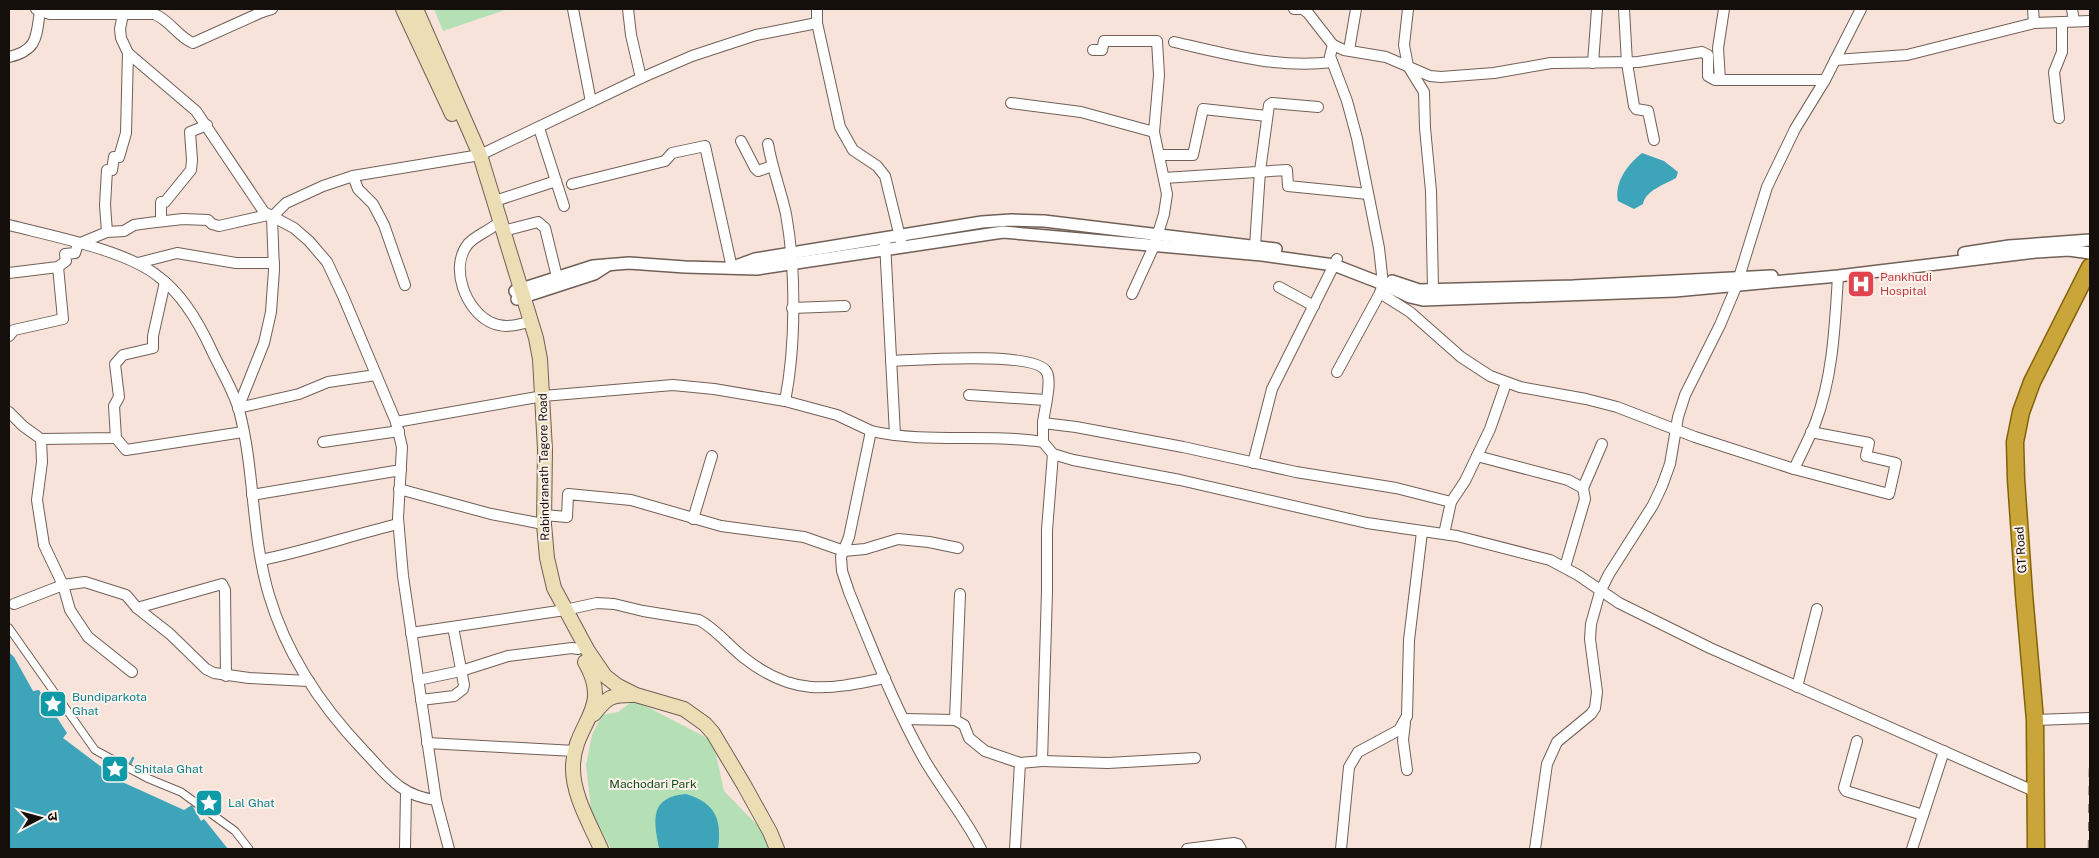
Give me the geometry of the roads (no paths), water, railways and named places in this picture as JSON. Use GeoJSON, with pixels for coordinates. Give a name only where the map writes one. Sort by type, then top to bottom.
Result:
{"type":"FeatureCollection","features":[{"type":"Feature","properties":{"kind":"highway","name":"GT Road"},"geometry":{"type":"LineString","coordinates":[[2036,849],[2038,719],[2024,594],[2016,478],[2016,442],[2021,412],[2032,382],[2090,267]]}},
{"type":"Feature","properties":{"kind":"highway","name":"GT Road"},"geometry":{"type":"LineString","coordinates":[[2043,849],[2024,445],[2032,406],[2040,384],[2090,287]]}},
{"type":"Feature","properties":{"kind":"main road","name":"Rabindranath Tagore Road"},"geometry":{"type":"LineString","coordinates":[[403,9],[476,156],[540,359],[539,397]]}},
{"type":"Feature","properties":{"kind":"main road","name":"Rabindranath Tagore Road"},"geometry":{"type":"LineString","coordinates":[[416,9],[495,201],[498,229]]}},
{"type":"Feature","properties":{"kind":"main road","name":"Rabindranath Tagore Road"},"geometry":{"type":"LineString","coordinates":[[520,294],[539,397],[545,450],[541,519],[547,558],[560,610],[578,649],[593,675],[596,693],[595,705],[575,751],[573,767],[574,781],[600,849]]}},
{"type":"Feature","properties":{"kind":"main road","name":"Rabindranath Tagore Road"},"geometry":{"type":"LineString","coordinates":[[560,610],[605,676],[618,686],[636,695],[684,709],[705,724],[713,733],[778,849]]}},
{"type":"Feature","properties":{"kind":"main road"},"geometry":{"type":"LineString","coordinates":[[589,720],[605,700],[615,695],[636,695]]}},
{"type":"Feature","properties":{"kind":"street"},"geometry":{"type":"LineString","coordinates":[[573,9],[591,102]]}},
{"type":"Feature","properties":{"kind":"street"},"geometry":{"type":"LineString","coordinates":[[628,9],[631,34],[641,78]]}},
{"type":"Feature","properties":{"kind":"street"},"geometry":{"type":"LineString","coordinates":[[817,9],[817,23],[843,135],[853,150],[877,166],[885,176],[902,248]]}},
{"type":"Feature","properties":{"kind":"street"},"geometry":{"type":"LineString","coordinates":[[1294,9],[1303,9],[1308,13],[1333,45],[1386,57],[1430,76],[1453,78],[1494,74],[1546,64],[1627,63],[1702,52],[1708,55],[1708,76],[1711,79],[1825,80]]}},
{"type":"Feature","properties":{"kind":"street"},"geometry":{"type":"LineString","coordinates":[[1349,50],[1356,9]]}},
{"type":"Feature","properties":{"kind":"street"},"geometry":{"type":"LineString","coordinates":[[1408,9],[1404,45],[1408,66],[1424,92],[1430,190],[1433,289]]}},
{"type":"Feature","properties":{"kind":"street"},"geometry":{"type":"LineString","coordinates":[[1593,63],[1597,9]]}},
{"type":"Feature","properties":{"kind":"street"},"geometry":{"type":"LineString","coordinates":[[1624,9],[1627,63],[1635,108],[1648,111],[1654,140]]}},
{"type":"Feature","properties":{"kind":"street"},"geometry":{"type":"LineString","coordinates":[[1720,80],[1718,48],[1724,9]]}},
{"type":"Feature","properties":{"kind":"street"},"geometry":{"type":"LineString","coordinates":[[1535,849],[1547,764],[1551,752],[1557,742],[1596,708],[1597,692],[1590,639],[1591,624],[1600,592],[1609,574],[1648,514],[1662,486],[1670,464],[1685,395],[1720,325],[1737,283],[1767,187],[1795,129],[1825,80],[1861,9]]}},
{"type":"Feature","properties":{"kind":"street"},"geometry":{"type":"LineString","coordinates":[[2033,9],[2034,23]]}},
{"type":"Feature","properties":{"kind":"street"},"geometry":{"type":"LineString","coordinates":[[2072,9],[2074,21]]}},
{"type":"Feature","properties":{"kind":"street"},"geometry":{"type":"LineString","coordinates":[[9,57],[27,51],[32,46],[36,38],[38,10],[50,14],[123,11],[146,13],[162,17],[193,43],[264,10]]}},
{"type":"Feature","properties":{"kind":"street"},"geometry":{"type":"LineString","coordinates":[[123,11],[120,29],[121,38],[128,53],[188,102],[207,126],[261,209],[270,216],[294,228],[309,241],[327,262],[344,296],[397,427],[402,447],[398,524],[411,634],[436,800],[449,849]]}},
{"type":"Feature","properties":{"kind":"street"},"geometry":{"type":"LineString","coordinates":[[1835,60],[1908,55],[2034,23],[2090,20]]}},
{"type":"Feature","properties":{"kind":"street"},"geometry":{"type":"LineString","coordinates":[[2058,118],[2054,72],[2062,52],[2062,22]]}},
{"type":"Feature","properties":{"kind":"street"},"geometry":{"type":"LineString","coordinates":[[9,273],[58,268],[66,261],[65,254],[75,253],[78,244],[107,232],[124,231],[134,225],[161,221],[208,220],[212,224],[219,226],[270,216],[293,198],[352,176],[476,156],[692,56],[735,40],[817,23]]}},
{"type":"Feature","properties":{"kind":"street"},"geometry":{"type":"LineString","coordinates":[[1093,50],[1102,50],[1104,41],[1157,41],[1159,75],[1154,132],[1167,194],[1164,214],[1154,246],[1132,294]]}},
{"type":"Feature","properties":{"kind":"street"},"geometry":{"type":"LineString","coordinates":[[1174,42],[1211,51],[1282,63],[1332,62]]}},
{"type":"Feature","properties":{"kind":"street"},"geometry":{"type":"LineString","coordinates":[[1333,45],[1330,56],[1349,111],[1368,194],[1382,284],[1337,372]]}},
{"type":"Feature","properties":{"kind":"street"},"geometry":{"type":"LineString","coordinates":[[107,232],[105,205],[107,170],[112,170],[114,157],[119,157],[126,133],[128,53]]}},
{"type":"Feature","properties":{"kind":"street"},"geometry":{"type":"LineString","coordinates":[[1011,103],[1081,112],[1154,132]]}},
{"type":"Feature","properties":{"kind":"street"},"geometry":{"type":"LineString","coordinates":[[1254,246],[1260,171],[1267,116],[1271,103],[1318,107]]}},
{"type":"Feature","properties":{"kind":"street"},"geometry":{"type":"LineString","coordinates":[[1160,154],[1193,155],[1203,109],[1267,116]]}},
{"type":"Feature","properties":{"kind":"street"},"geometry":{"type":"LineString","coordinates":[[161,221],[161,202],[164,202],[191,170],[190,132],[207,126]]}},
{"type":"Feature","properties":{"kind":"street"},"geometry":{"type":"LineString","coordinates":[[539,128],[564,206]]}},
{"type":"Feature","properties":{"kind":"street"},"geometry":{"type":"LineString","coordinates":[[741,141],[758,171],[772,166]]}},
{"type":"Feature","properties":{"kind":"street"},"geometry":{"type":"LineString","coordinates":[[768,144],[772,166],[786,213],[792,258],[790,371],[785,401]]}},
{"type":"Feature","properties":{"kind":"street"},"geometry":{"type":"LineString","coordinates":[[572,184],[665,161],[672,153],[705,146],[732,268]]}},
{"type":"Feature","properties":{"kind":"street"},"geometry":{"type":"LineString","coordinates":[[1164,178],[1287,170],[1288,186],[1368,194]]}},
{"type":"Feature","properties":{"kind":"street"},"geometry":{"type":"LineString","coordinates":[[352,176],[358,189],[374,204],[384,225],[405,285]]}},
{"type":"Feature","properties":{"kind":"street"},"geometry":{"type":"LineString","coordinates":[[495,201],[556,181]]}},
{"type":"Feature","properties":{"kind":"street"},"geometry":{"type":"LineString","coordinates":[[238,408],[264,343],[271,312],[274,263],[270,216]]}},
{"type":"Feature","properties":{"kind":"street"},"geometry":{"type":"LineString","coordinates":[[520,294],[557,277],[593,266],[629,263],[757,269],[792,258],[885,238],[982,222],[1010,220],[1044,221],[1319,254],[1410,297],[1432,300],[1675,292],[1890,264],[2009,246],[2090,240]]}},
{"type":"Feature","properties":{"kind":"street"},"geometry":{"type":"LineString","coordinates":[[525,323],[506,327],[490,322],[472,305],[463,291],[460,278],[463,257],[468,244],[498,229],[538,222],[545,228],[557,277]]}},
{"type":"Feature","properties":{"kind":"street"},"geometry":{"type":"LineString","coordinates":[[9,225],[138,263],[165,282],[192,314],[202,331],[238,408],[261,560],[269,595],[288,646],[309,681],[356,743],[406,792],[436,800]]}},
{"type":"Feature","properties":{"kind":"street"},"geometry":{"type":"LineString","coordinates":[[792,258],[886,250],[1003,232],[1336,262]]}},
{"type":"Feature","properties":{"kind":"street"},"geometry":{"type":"LineString","coordinates":[[885,238],[895,435]]}},
{"type":"Feature","properties":{"kind":"street"},"geometry":{"type":"LineString","coordinates":[[1382,284],[1419,290],[1737,283],[1838,276],[2036,252],[2069,250],[2090,253]]}},
{"type":"Feature","properties":{"kind":"street"},"geometry":{"type":"LineString","coordinates":[[138,263],[177,253],[236,263],[274,263]]}},
{"type":"Feature","properties":{"kind":"street"},"geometry":{"type":"LineString","coordinates":[[1253,463],[1272,389],[1336,262]]}},
{"type":"Feature","properties":{"kind":"street"},"geometry":{"type":"LineString","coordinates":[[520,294],[594,274],[610,264]]}},
{"type":"Feature","properties":{"kind":"street"},"geometry":{"type":"LineString","coordinates":[[9,336],[14,330],[63,319],[58,268]]}},
{"type":"Feature","properties":{"kind":"street"},"geometry":{"type":"LineString","coordinates":[[1794,469],[1811,432],[1822,402],[1827,381],[1836,314],[1838,276]]}},
{"type":"Feature","properties":{"kind":"street"},"geometry":{"type":"LineString","coordinates":[[165,282],[153,336],[153,348],[123,355],[115,364],[119,397],[114,406],[116,438],[126,450],[243,432]]}},
{"type":"Feature","properties":{"kind":"street"},"geometry":{"type":"LineString","coordinates":[[1382,284],[1450,347],[1476,368],[1506,383],[1599,402],[1794,469],[1889,494],[1896,463],[1866,456],[1869,442],[1811,432]]}},
{"type":"Feature","properties":{"kind":"street"},"geometry":{"type":"LineString","coordinates":[[1279,286],[1314,306]]}},
{"type":"Feature","properties":{"kind":"street"},"geometry":{"type":"LineString","coordinates":[[792,308],[846,306]]}},
{"type":"Feature","properties":{"kind":"street"},"geometry":{"type":"LineString","coordinates":[[891,361],[966,358],[1033,362],[1046,370],[1049,377],[1045,400],[1042,442]]}},
{"type":"Feature","properties":{"kind":"street"},"geometry":{"type":"LineString","coordinates":[[238,408],[299,394],[328,382],[376,375]]}},
{"type":"Feature","properties":{"kind":"street"},"geometry":{"type":"LineString","coordinates":[[1444,534],[1451,502],[1465,481],[1490,429],[1506,383]]}},
{"type":"Feature","properties":{"kind":"street"},"geometry":{"type":"LineString","coordinates":[[324,442],[539,397],[673,385],[714,389],[785,401],[838,415],[871,431],[895,435],[941,439],[990,437],[1042,442],[1053,454],[1073,460],[1188,482],[1349,520],[1444,534],[1537,556],[1565,567],[1600,592],[1645,617],[1797,687],[2036,792]]}},
{"type":"Feature","properties":{"kind":"street"},"geometry":{"type":"LineString","coordinates":[[969,394],[1045,400]]}},
{"type":"Feature","properties":{"kind":"street"},"geometry":{"type":"LineString","coordinates":[[9,412],[40,439],[116,438]]}},
{"type":"Feature","properties":{"kind":"street"},"geometry":{"type":"LineString","coordinates":[[1043,423],[1108,432],[1183,446],[1318,476],[1396,488],[1451,502]]}},
{"type":"Feature","properties":{"kind":"street"},"geometry":{"type":"LineString","coordinates":[[871,431],[849,537],[841,564],[844,578],[885,678],[924,759],[974,835],[981,849]]}},
{"type":"Feature","properties":{"kind":"street"},"geometry":{"type":"LineString","coordinates":[[40,439],[42,462],[37,500],[44,545],[63,585],[70,610],[88,638],[132,672]]}},
{"type":"Feature","properties":{"kind":"street"},"geometry":{"type":"LineString","coordinates":[[1565,567],[1585,499],[1583,488],[1602,444]]}},
{"type":"Feature","properties":{"kind":"street"},"geometry":{"type":"LineString","coordinates":[[1042,761],[1047,530],[1053,454]]}},
{"type":"Feature","properties":{"kind":"street"},"geometry":{"type":"LineString","coordinates":[[693,519],[712,456]]}},
{"type":"Feature","properties":{"kind":"street"},"geometry":{"type":"LineString","coordinates":[[1477,456],[1568,480],[1583,488]]}},
{"type":"Feature","properties":{"kind":"street"},"geometry":{"type":"LineString","coordinates":[[252,495],[401,470]]}},
{"type":"Feature","properties":{"kind":"street"},"geometry":{"type":"LineString","coordinates":[[399,489],[491,514],[541,519],[567,517],[568,494],[631,500],[693,519],[741,529],[804,537],[844,551],[854,552],[898,539],[929,542],[958,548]]}},
{"type":"Feature","properties":{"kind":"street"},"geometry":{"type":"LineString","coordinates":[[261,560],[304,551],[342,538],[398,524]]}},
{"type":"Feature","properties":{"kind":"street"},"geometry":{"type":"LineString","coordinates":[[1407,770],[1403,740],[1407,716],[1409,640],[1422,532]]}},
{"type":"Feature","properties":{"kind":"street"},"geometry":{"type":"LineString","coordinates":[[14,604],[63,585],[85,582],[126,595],[137,608],[170,634],[206,669],[226,676],[309,681]]}},
{"type":"Feature","properties":{"kind":"street"},"geometry":{"type":"LineString","coordinates":[[137,608],[222,584],[225,590],[226,676]]}},
{"type":"Feature","properties":{"kind":"street"},"geometry":{"type":"LineString","coordinates":[[954,720],[960,594]]}},
{"type":"Feature","properties":{"kind":"street"},"geometry":{"type":"LineString","coordinates":[[411,634],[604,602],[698,620],[712,628],[755,666],[769,675],[800,686],[832,688],[885,678]]}},
{"type":"Feature","properties":{"kind":"street"},"geometry":{"type":"LineString","coordinates":[[1797,687],[1817,609]]}},
{"type":"Feature","properties":{"kind":"street"},"geometry":{"type":"LineString","coordinates":[[421,700],[454,696],[460,693],[464,685],[453,627]]}},
{"type":"Feature","properties":{"kind":"street"},"geometry":{"type":"LineString","coordinates":[[9,628],[95,750],[147,778],[181,792],[235,831],[250,849]]}},
{"type":"Feature","properties":{"kind":"street"},"geometry":{"type":"LineString","coordinates":[[418,679],[461,671],[508,656],[572,648],[578,649]]}},
{"type":"Feature","properties":{"kind":"street"},"geometry":{"type":"LineString","coordinates":[[2038,719],[2090,718]]}},
{"type":"Feature","properties":{"kind":"street"},"geometry":{"type":"LineString","coordinates":[[904,719],[954,720],[964,726],[969,738],[985,751],[1020,763],[1042,761],[1116,763],[1196,758]]}},
{"type":"Feature","properties":{"kind":"street"},"geometry":{"type":"LineString","coordinates":[[1341,849],[1349,766],[1358,752],[1391,736],[1405,722]]}},
{"type":"Feature","properties":{"kind":"street"},"geometry":{"type":"LineString","coordinates":[[1857,741],[1845,779],[1844,788],[1846,791],[1923,815]]}},
{"type":"Feature","properties":{"kind":"street"},"geometry":{"type":"LineString","coordinates":[[428,743],[575,751]]}},
{"type":"Feature","properties":{"kind":"street"},"geometry":{"type":"LineString","coordinates":[[1912,849],[1944,751]]}},
{"type":"Feature","properties":{"kind":"street"},"geometry":{"type":"LineString","coordinates":[[1015,849],[1020,763]]}},
{"type":"Feature","properties":{"kind":"street"},"geometry":{"type":"LineString","coordinates":[[404,849],[406,792]]}},
{"type":"Feature","properties":{"kind":"street"},"geometry":{"type":"LineString","coordinates":[[1187,849],[1234,843],[1238,844],[1241,849]]}},
{"type":"Feature","properties":{"kind":"water"},"geometry":{"type":"Polygon","coordinates":[[[1642,153],[1664,161],[1678,172],[1676,178],[1652,191],[1643,204],[1634,209],[1618,201],[1618,187],[1627,168],[1642,153]]]}},
{"type":"Feature","properties":{"kind":"water"},"geometry":{"type":"Polygon","coordinates":[[[9,652],[14,657],[33,691],[39,690],[67,733],[63,738],[120,781],[184,810],[192,805],[201,821],[204,819],[228,849],[9,849],[9,652]]]}},
{"type":"Feature","properties":{"kind":"water"},"geometry":{"type":"Polygon","coordinates":[[[686,794],[704,802],[715,814],[719,829],[718,849],[659,848],[655,819],[660,805],[674,796],[686,794]]]}},
{"type":"Feature","properties":{"kind":"waterway"},"geometry":{"type":"LineString","coordinates":[[129,766],[133,758]]}},
{"type":"Feature","properties":{"kind":"waterway"},"geometry":{"type":"LineString","coordinates":[[120,783],[127,770]]}},
{"type":"Feature","properties":{"kind":"railway"},"geometry":{"type":"LineString","coordinates":[[2089,849],[2090,763]]}},
{"type":"Feature","properties":{"kind":"place","name":"Pankhudi Hospital"},"geometry":{"type":"Point","coordinates":[1861,284]}},
{"type":"Feature","properties":{"kind":"place","name":"Bundiparkota Ghat"},"geometry":{"type":"Point","coordinates":[53,704]}},
{"type":"Feature","properties":{"kind":"place","name":"Shitala Ghat"},"geometry":{"type":"Point","coordinates":[115,769]}},
{"type":"Feature","properties":{"kind":"place","name":"Lal Ghat"},"geometry":{"type":"Point","coordinates":[209,803]}},
{"type":"Feature","properties":{"kind":"park label","name":"Machodari Park"},"geometry":{"type":"Point","coordinates":[653,784]}}]}
